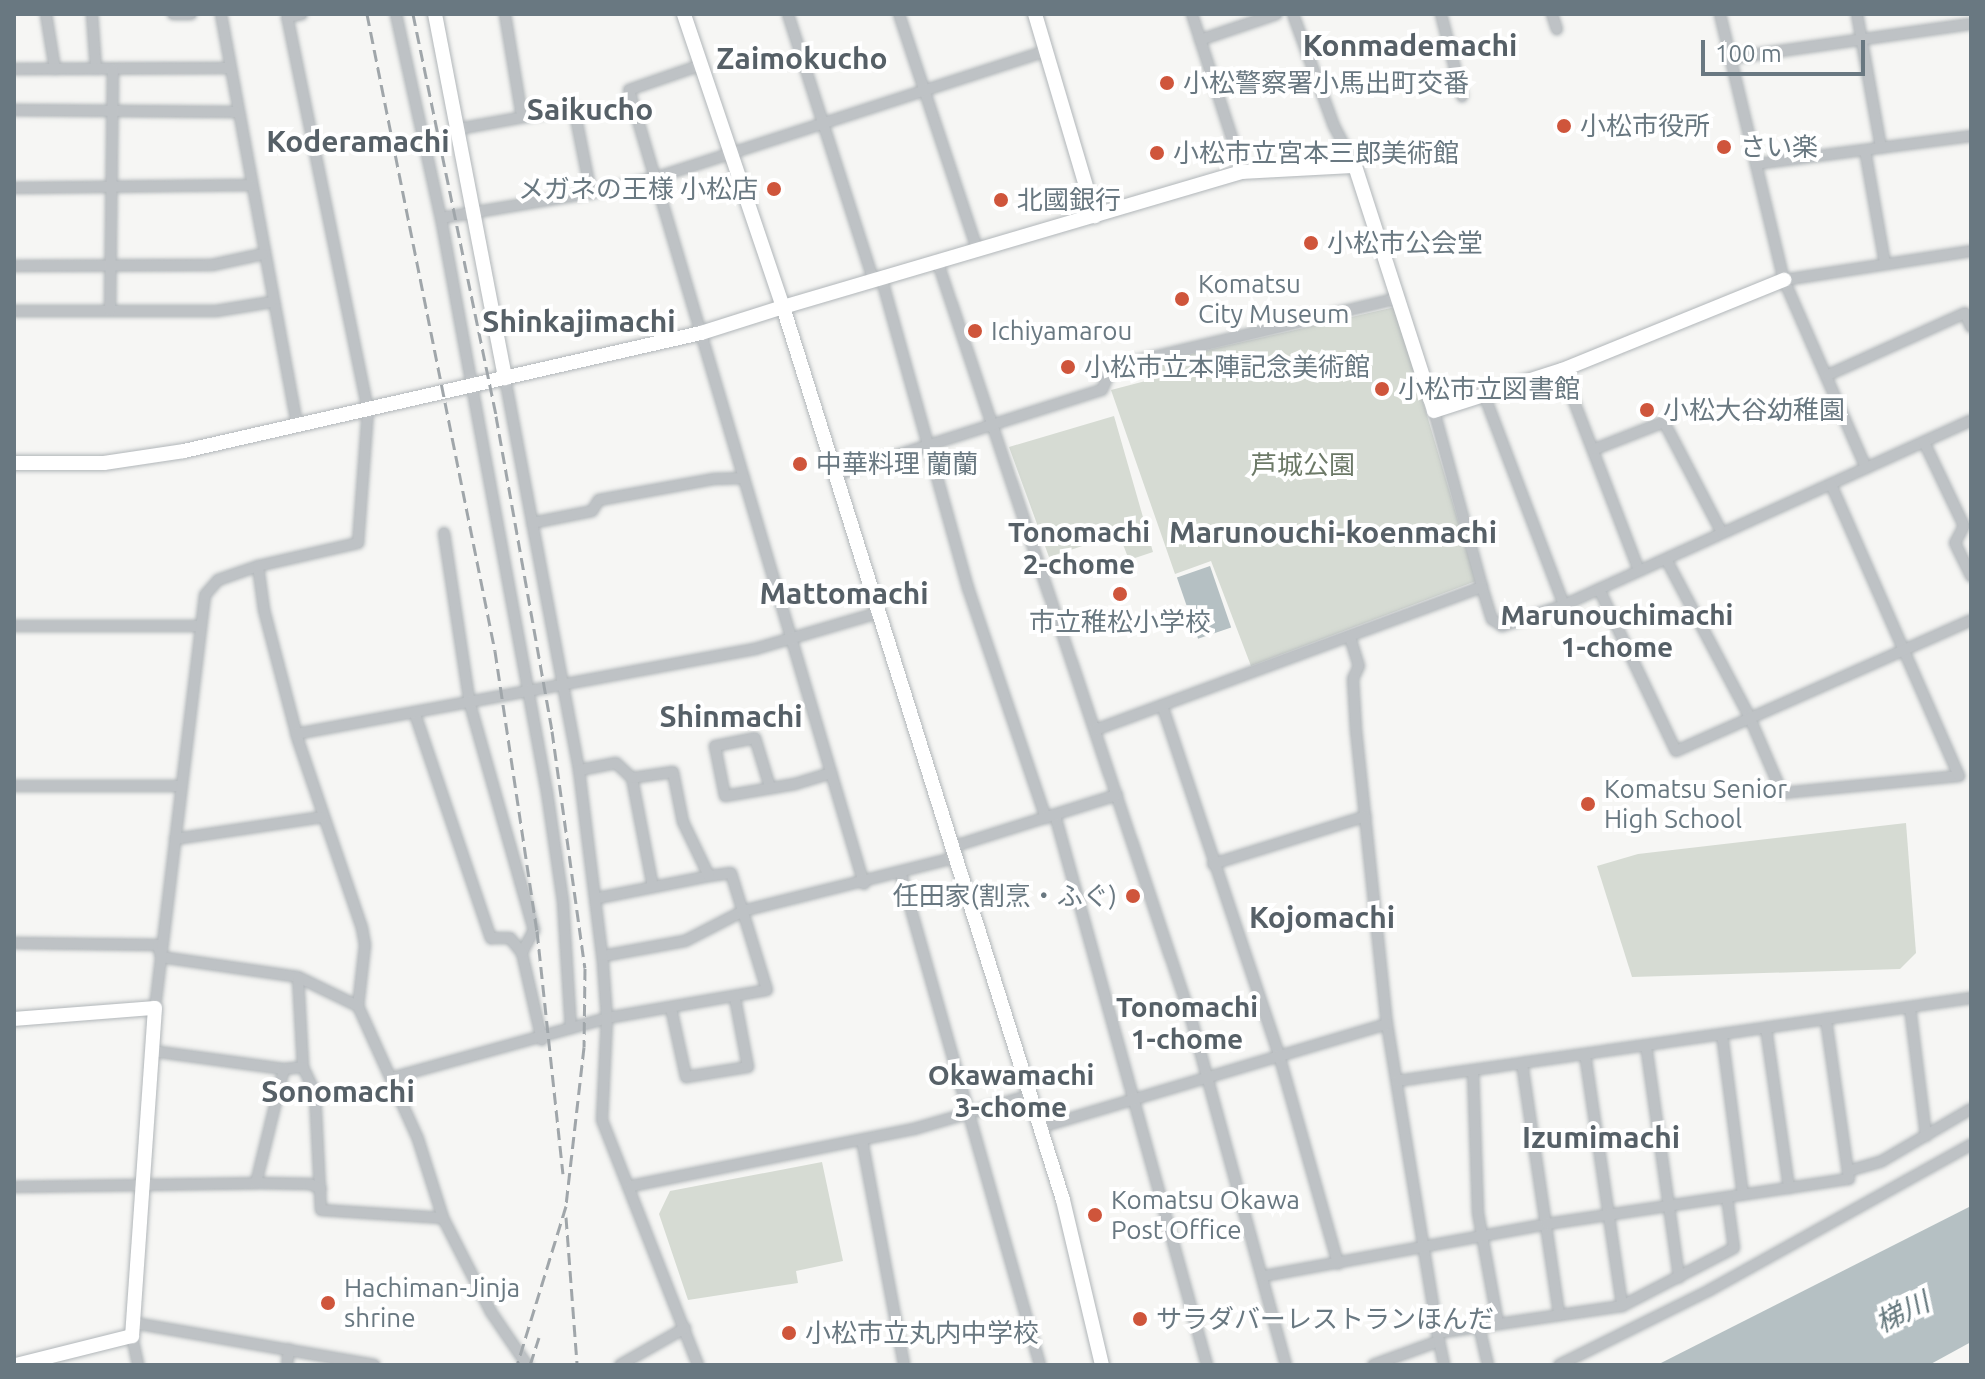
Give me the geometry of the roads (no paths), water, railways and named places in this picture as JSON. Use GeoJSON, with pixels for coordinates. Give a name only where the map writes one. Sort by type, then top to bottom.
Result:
{"type":"FeatureCollection","features":[{"type":"Feature","properties":{"kind":"street"},"geometry":{"type":"LineString","coordinates":[[46,14],[55,69]]}},
{"type":"Feature","properties":{"kind":"street"},"geometry":{"type":"LineString","coordinates":[[92,14],[96,69]]}},
{"type":"Feature","properties":{"kind":"street"},"geometry":{"type":"LineString","coordinates":[[173,14],[191,14]]}},
{"type":"Feature","properties":{"kind":"street"},"geometry":{"type":"LineString","coordinates":[[221,14],[271,302],[297,426]]}},
{"type":"Feature","properties":{"kind":"street"},"geometry":{"type":"LineString","coordinates":[[138,1365],[133,1329],[155,1008],[201,626],[210,588],[218,580],[258,566],[358,543],[368,410],[287,17],[302,14]]}},
{"type":"Feature","properties":{"kind":"street"},"geometry":{"type":"LineString","coordinates":[[396,14],[441,218],[529,693],[563,902],[571,1028]]}},
{"type":"Feature","properties":{"kind":"street"},"geometry":{"type":"LineString","coordinates":[[435,14],[579,770],[598,898],[603,956],[607,1018],[602,1120],[631,1186],[698,1365]]}},
{"type":"Feature","properties":{"kind":"street"},"geometry":{"type":"LineString","coordinates":[[505,14],[522,117]]}},
{"type":"Feature","properties":{"kind":"street"},"geometry":{"type":"LineString","coordinates":[[684,14],[838,474],[957,851],[1041,1127],[1102,1365]]}},
{"type":"Feature","properties":{"kind":"street"},"geometry":{"type":"LineString","coordinates":[[788,14],[878,281],[997,681],[1051,816],[1136,1098],[1207,1365]]}},
{"type":"Feature","properties":{"kind":"street"},"geometry":{"type":"LineString","coordinates":[[899,14],[977,249]]}},
{"type":"Feature","properties":{"kind":"street"},"geometry":{"type":"LineString","coordinates":[[1035,14],[1095,216]]}},
{"type":"Feature","properties":{"kind":"street"},"geometry":{"type":"LineString","coordinates":[[1192,14],[1243,172]]}},
{"type":"Feature","properties":{"kind":"street"},"geometry":{"type":"LineString","coordinates":[[1200,40],[1277,14]]}},
{"type":"Feature","properties":{"kind":"street"},"geometry":{"type":"LineString","coordinates":[[1293,14],[1334,126],[1355,166],[1400,298],[1492,619],[1502,626],[1564,605],[1971,420]]}},
{"type":"Feature","properties":{"kind":"street"},"geometry":{"type":"LineString","coordinates":[[1441,14],[1462,96]]}},
{"type":"Feature","properties":{"kind":"street"},"geometry":{"type":"LineString","coordinates":[[1552,14],[1557,29]]}},
{"type":"Feature","properties":{"kind":"street"},"geometry":{"type":"LineString","coordinates":[[1720,14],[1784,280],[1866,468]]}},
{"type":"Feature","properties":{"kind":"street"},"geometry":{"type":"LineString","coordinates":[[1857,14],[1881,148]]}},
{"type":"Feature","properties":{"kind":"street"},"geometry":{"type":"LineString","coordinates":[[1731,58],[1971,24]]}},
{"type":"Feature","properties":{"kind":"street"},"geometry":{"type":"LineString","coordinates":[[441,218],[591,193],[655,178],[1046,51]]}},
{"type":"Feature","properties":{"kind":"street"},"geometry":{"type":"LineString","coordinates":[[701,65],[629,90],[864,884]]}},
{"type":"Feature","properties":{"kind":"street"},"geometry":{"type":"LineString","coordinates":[[14,69],[228,68]]}},
{"type":"Feature","properties":{"kind":"street"},"geometry":{"type":"LineString","coordinates":[[110,311],[113,69]]}},
{"type":"Feature","properties":{"kind":"street"},"geometry":{"type":"LineString","coordinates":[[458,129],[574,108],[591,193]]}},
{"type":"Feature","properties":{"kind":"street"},"geometry":{"type":"LineString","coordinates":[[14,110],[236,112]]}},
{"type":"Feature","properties":{"kind":"street"},"geometry":{"type":"LineString","coordinates":[[1756,164],[1971,136]]}},
{"type":"Feature","properties":{"kind":"street"},"geometry":{"type":"LineString","coordinates":[[1865,150],[1885,263]]}},
{"type":"Feature","properties":{"kind":"street"},"geometry":{"type":"LineString","coordinates":[[14,463],[149,458],[297,426],[701,333],[1243,172],[1355,166]]}},
{"type":"Feature","properties":{"kind":"street"},"geometry":{"type":"LineString","coordinates":[[14,188],[250,185]]}},
{"type":"Feature","properties":{"kind":"street"},"geometry":{"type":"LineString","coordinates":[[1434,411],[1562,370],[1784,280],[1971,251]]}},
{"type":"Feature","properties":{"kind":"street"},"geometry":{"type":"LineString","coordinates":[[14,266],[212,265],[263,254]]}},
{"type":"Feature","properties":{"kind":"street"},"geometry":{"type":"LineString","coordinates":[[938,263],[1117,795],[1207,1076],[1264,1276],[1285,1365]]}},
{"type":"Feature","properties":{"kind":"street"},"geometry":{"type":"LineString","coordinates":[[838,474],[1102,390],[1112,367],[1400,298]]}},
{"type":"Feature","properties":{"kind":"street"},"geometry":{"type":"LineString","coordinates":[[14,311],[216,311],[271,302]]}},
{"type":"Feature","properties":{"kind":"street"},"geometry":{"type":"LineString","coordinates":[[1828,375],[1965,313],[1971,327]]}},
{"type":"Feature","properties":{"kind":"street"},"geometry":{"type":"LineString","coordinates":[[1562,370],[1595,449],[1639,571]]}},
{"type":"Feature","properties":{"kind":"street"},"geometry":{"type":"LineString","coordinates":[[1485,397],[1564,605]]}},
{"type":"Feature","properties":{"kind":"street"},"geometry":{"type":"LineString","coordinates":[[1595,449],[1664,422],[1722,533]]}},
{"type":"Feature","properties":{"kind":"street"},"geometry":{"type":"LineString","coordinates":[[1924,442],[1964,526],[1955,543],[1971,576]]}},
{"type":"Feature","properties":{"kind":"street"},"geometry":{"type":"LineString","coordinates":[[532,523],[592,511],[599,500],[744,478]]}},
{"type":"Feature","properties":{"kind":"street"},"geometry":{"type":"LineString","coordinates":[[1666,559],[1749,716],[1782,793],[1959,776],[1932,720],[1907,649],[1831,484]]}},
{"type":"Feature","properties":{"kind":"street"},"geometry":{"type":"LineString","coordinates":[[444,533],[470,704],[534,930],[522,953]]}},
{"type":"Feature","properties":{"kind":"street"},"geometry":{"type":"LineString","coordinates":[[258,566],[264,610],[296,734],[365,945],[358,1006],[391,1078],[443,1218],[491,1312],[527,1365]]}},
{"type":"Feature","properties":{"kind":"street"},"geometry":{"type":"LineString","coordinates":[[1095,730],[1482,587]]}},
{"type":"Feature","properties":{"kind":"street"},"geometry":{"type":"LineString","coordinates":[[1599,589],[1676,751],[1971,620]]}},
{"type":"Feature","properties":{"kind":"street"},"geometry":{"type":"LineString","coordinates":[[296,734],[529,693],[792,640],[881,612]]}},
{"type":"Feature","properties":{"kind":"street"},"geometry":{"type":"LineString","coordinates":[[14,626],[201,626]]}},
{"type":"Feature","properties":{"kind":"street"},"geometry":{"type":"LineString","coordinates":[[1350,637],[1359,666],[1353,679],[1387,1024],[1422,1249],[1444,1365]]}},
{"type":"Feature","properties":{"kind":"street"},"geometry":{"type":"LineString","coordinates":[[1162,705],[1279,1055],[1338,1264]]}},
{"type":"Feature","properties":{"kind":"street"},"geometry":{"type":"LineString","coordinates":[[415,714],[491,938],[510,938],[522,953],[542,1040]]}},
{"type":"Feature","properties":{"kind":"street"},"geometry":{"type":"LineString","coordinates":[[770,787],[755,738],[715,746],[725,796],[770,787],[831,773]]}},
{"type":"Feature","properties":{"kind":"street"},"geometry":{"type":"LineString","coordinates":[[579,770],[616,763],[632,778],[653,887]]}},
{"type":"Feature","properties":{"kind":"street"},"geometry":{"type":"LineString","coordinates":[[632,778],[673,772],[683,822],[709,876]]}},
{"type":"Feature","properties":{"kind":"street"},"geometry":{"type":"LineString","coordinates":[[14,786],[181,786]]}},
{"type":"Feature","properties":{"kind":"street"},"geometry":{"type":"LineString","coordinates":[[603,956],[685,941],[743,911],[901,874],[1051,816],[1117,795]]}},
{"type":"Feature","properties":{"kind":"street"},"geometry":{"type":"LineString","coordinates":[[1213,864],[1366,816]]}},
{"type":"Feature","properties":{"kind":"street"},"geometry":{"type":"LineString","coordinates":[[175,839],[322,817]]}},
{"type":"Feature","properties":{"kind":"street"},"geometry":{"type":"LineString","coordinates":[[391,1078],[542,1040],[607,1018],[767,990],[731,873],[598,898]]}},
{"type":"Feature","properties":{"kind":"street"},"geometry":{"type":"LineString","coordinates":[[901,874],[1040,1365]]}},
{"type":"Feature","properties":{"kind":"street"},"geometry":{"type":"LineString","coordinates":[[14,943],[158,945],[161,957]]}},
{"type":"Feature","properties":{"kind":"street"},"geometry":{"type":"LineString","coordinates":[[161,957],[298,977],[358,1006]]}},
{"type":"Feature","properties":{"kind":"street"},"geometry":{"type":"LineString","coordinates":[[298,977],[303,1067],[315,1093],[321,1210],[443,1218]]}},
{"type":"Feature","properties":{"kind":"street"},"geometry":{"type":"LineString","coordinates":[[671,1008],[682,1073],[686,1077],[702,1075],[748,1067],[735,998]]}},
{"type":"Feature","properties":{"kind":"street"},"geometry":{"type":"LineString","coordinates":[[1397,1081],[1971,998]]}},
{"type":"Feature","properties":{"kind":"street"},"geometry":{"type":"LineString","coordinates":[[1910,1007],[1926,1136]]}},
{"type":"Feature","properties":{"kind":"street"},"geometry":{"type":"LineString","coordinates":[[14,1019],[155,1008]]}},
{"type":"Feature","properties":{"kind":"street"},"geometry":{"type":"LineString","coordinates":[[1264,1276],[1547,1224],[1849,1179],[1826,1019]]}},
{"type":"Feature","properties":{"kind":"street"},"geometry":{"type":"LineString","coordinates":[[1041,1127],[1387,1024]]}},
{"type":"Feature","properties":{"kind":"street"},"geometry":{"type":"LineString","coordinates":[[1766,1028],[1789,1188]]}},
{"type":"Feature","properties":{"kind":"street"},"geometry":{"type":"LineString","coordinates":[[1722,1034],[1743,1195]]}},
{"type":"Feature","properties":{"kind":"street"},"geometry":{"type":"LineString","coordinates":[[1646,1045],[1679,1278]]}},
{"type":"Feature","properties":{"kind":"street"},"geometry":{"type":"LineString","coordinates":[[152,1051],[284,1069],[303,1067]]}},
{"type":"Feature","properties":{"kind":"street"},"geometry":{"type":"LineString","coordinates":[[1585,1054],[1622,1306]]}},
{"type":"Feature","properties":{"kind":"street"},"geometry":{"type":"LineString","coordinates":[[1522,1063],[1559,1315]]}},
{"type":"Feature","properties":{"kind":"street"},"geometry":{"type":"LineString","coordinates":[[256,1183],[284,1069]]}},
{"type":"Feature","properties":{"kind":"street"},"geometry":{"type":"LineString","coordinates":[[1473,1070],[1481,1237],[1498,1323]]}},
{"type":"Feature","properties":{"kind":"street"},"geometry":{"type":"LineString","coordinates":[[631,1186],[862,1140],[969,1114],[1031,1095]]}},
{"type":"Feature","properties":{"kind":"street"},"geometry":{"type":"LineString","coordinates":[[1848,1171],[1882,1161],[1971,1109]]}},
{"type":"Feature","properties":{"kind":"street"},"geometry":{"type":"LineString","coordinates":[[862,1140],[904,1365]]}},
{"type":"Feature","properties":{"kind":"street"},"geometry":{"type":"LineString","coordinates":[[1559,1365],[1710,1290],[1971,1145]]}},
{"type":"Feature","properties":{"kind":"street"},"geometry":{"type":"LineString","coordinates":[[14,1187],[143,1188],[256,1183],[310,1184],[321,1189]]}},
{"type":"Feature","properties":{"kind":"street"},"geometry":{"type":"LineString","coordinates":[[1373,1365],[1438,1337],[1479,1326],[1622,1306],[1734,1248],[1727,1197]]}},
{"type":"Feature","properties":{"kind":"street"},"geometry":{"type":"LineString","coordinates":[[1479,1326],[1488,1365]]}},
{"type":"Feature","properties":{"kind":"street"},"geometry":{"type":"LineString","coordinates":[[620,1365],[685,1328]]}},
{"type":"Feature","properties":{"kind":"street"},"geometry":{"type":"LineString","coordinates":[[16,1365],[133,1329],[289,1349],[374,1365]]}},
{"type":"Feature","properties":{"kind":"street"},"geometry":{"type":"LineString","coordinates":[[287,1365],[289,1349]]}},
{"type":"Feature","properties":{"kind":"water"},"geometry":{"type":"Polygon","coordinates":[[[1210,566],[1231,627],[1198,639],[1177,577],[1210,566]]]}},
{"type":"Feature","properties":{"kind":"water","name":"梯川"},"geometry":{"type":"Polygon","coordinates":[[[1971,1206],[1971,1342],[1929,1365],[1657,1365],[1971,1206]]]}},
{"type":"Feature","properties":{"kind":"railway"},"geometry":{"type":"LineString","coordinates":[[367,14],[495,651],[537,931],[563,1174]]}},
{"type":"Feature","properties":{"kind":"railway"},"geometry":{"type":"LineString","coordinates":[[413,14],[496,416],[552,731],[585,968],[584,1047],[566,1206],[517,1365]]}},
{"type":"Feature","properties":{"kind":"railway"},"geometry":{"type":"LineString","coordinates":[[566,1217],[577,1365]]}},
{"type":"Feature","properties":{"kind":"railway"},"geometry":{"type":"LineString","coordinates":[[530,1365],[539,1337]]}},
{"type":"Feature","properties":{"kind":"place","name":"小松警察署小馬出町交番"},"geometry":{"type":"Point","coordinates":[1167,83]}},
{"type":"Feature","properties":{"kind":"place","name":"小松市役所"},"geometry":{"type":"Point","coordinates":[1564,126]}},
{"type":"Feature","properties":{"kind":"place","name":"さい楽"},"geometry":{"type":"Point","coordinates":[1724,147]}},
{"type":"Feature","properties":{"kind":"place","name":"小松市立宮本三郎美術館"},"geometry":{"type":"Point","coordinates":[1157,153]}},
{"type":"Feature","properties":{"kind":"place","name":"メガネの王様 小松店"},"geometry":{"type":"Point","coordinates":[774,189]}},
{"type":"Feature","properties":{"kind":"place","name":"北國銀行"},"geometry":{"type":"Point","coordinates":[1001,200]}},
{"type":"Feature","properties":{"kind":"place","name":"小松市公会堂"},"geometry":{"type":"Point","coordinates":[1311,243]}},
{"type":"Feature","properties":{"kind":"place","name":"Komatsu City Museum"},"geometry":{"type":"Point","coordinates":[1182,299]}},
{"type":"Feature","properties":{"kind":"place","name":"Ichiyamarou"},"geometry":{"type":"Point","coordinates":[975,331]}},
{"type":"Feature","properties":{"kind":"place","name":"小松市立本陣記念美術館"},"geometry":{"type":"Point","coordinates":[1068,367]}},
{"type":"Feature","properties":{"kind":"place","name":"小松市立図書館"},"geometry":{"type":"Point","coordinates":[1382,389]}},
{"type":"Feature","properties":{"kind":"place","name":"小松大谷幼稚園"},"geometry":{"type":"Point","coordinates":[1647,410]}},
{"type":"Feature","properties":{"kind":"place","name":"中華料理 蘭蘭"},"geometry":{"type":"Point","coordinates":[800,464]}},
{"type":"Feature","properties":{"kind":"place","name":"市立稚松小学校"},"geometry":{"type":"Point","coordinates":[1120,594]}},
{"type":"Feature","properties":{"kind":"place","name":"Komatsu Senior High School"},"geometry":{"type":"Point","coordinates":[1588,804]}},
{"type":"Feature","properties":{"kind":"place","name":"任田家(割烹・ふぐ)"},"geometry":{"type":"Point","coordinates":[1133,896]}},
{"type":"Feature","properties":{"kind":"place","name":"Komatsu Okawa Post Office"},"geometry":{"type":"Point","coordinates":[1095,1215]}},
{"type":"Feature","properties":{"kind":"place","name":"Hachiman-Jinja shrine"},"geometry":{"type":"Point","coordinates":[328,1303]}},
{"type":"Feature","properties":{"kind":"place","name":"サラダバーレストランほんだ"},"geometry":{"type":"Point","coordinates":[1140,1319]}},
{"type":"Feature","properties":{"kind":"place","name":"小松市立丸内中学校"},"geometry":{"type":"Point","coordinates":[789,1333]}},
{"type":"Feature","properties":{"kind":"district","name":"Konmademachi"},"geometry":{"type":"Point","coordinates":[1410,45]}},
{"type":"Feature","properties":{"kind":"district","name":"Zaimokucho"},"geometry":{"type":"Point","coordinates":[802,58]}},
{"type":"Feature","properties":{"kind":"district","name":"Saikucho"},"geometry":{"type":"Point","coordinates":[590,109]}},
{"type":"Feature","properties":{"kind":"district","name":"Koderamachi"},"geometry":{"type":"Point","coordinates":[358,141]}},
{"type":"Feature","properties":{"kind":"district","name":"Shinkajimachi"},"geometry":{"type":"Point","coordinates":[579,321]}},
{"type":"Feature","properties":{"kind":"district","name":"Marunouchi-koenmachi"},"geometry":{"type":"Point","coordinates":[1333,532]}},
{"type":"Feature","properties":{"kind":"district","name":"Tonomachi 2-chome"},"geometry":{"type":"Point","coordinates":[1079,548]}},
{"type":"Feature","properties":{"kind":"district","name":"Mattomachi"},"geometry":{"type":"Point","coordinates":[844,593]}},
{"type":"Feature","properties":{"kind":"district","name":"Marunouchimachi 1-chome"},"geometry":{"type":"Point","coordinates":[1617,631]}},
{"type":"Feature","properties":{"kind":"district","name":"Shinmachi"},"geometry":{"type":"Point","coordinates":[731,716]}},
{"type":"Feature","properties":{"kind":"district","name":"Kojomachi"},"geometry":{"type":"Point","coordinates":[1322,917]}},
{"type":"Feature","properties":{"kind":"district","name":"Tonomachi 1-chome"},"geometry":{"type":"Point","coordinates":[1187,1023]}},
{"type":"Feature","properties":{"kind":"district","name":"Sonomachi"},"geometry":{"type":"Point","coordinates":[338,1091]}},
{"type":"Feature","properties":{"kind":"district","name":"Okawamachi 3-chome"},"geometry":{"type":"Point","coordinates":[1011,1091]}},
{"type":"Feature","properties":{"kind":"district","name":"Izumimachi"},"geometry":{"type":"Point","coordinates":[1601,1137]}},
{"type":"Feature","properties":{"kind":"park label","name":"芦城公園"},"geometry":{"type":"Point","coordinates":[1303,465]}}]}
